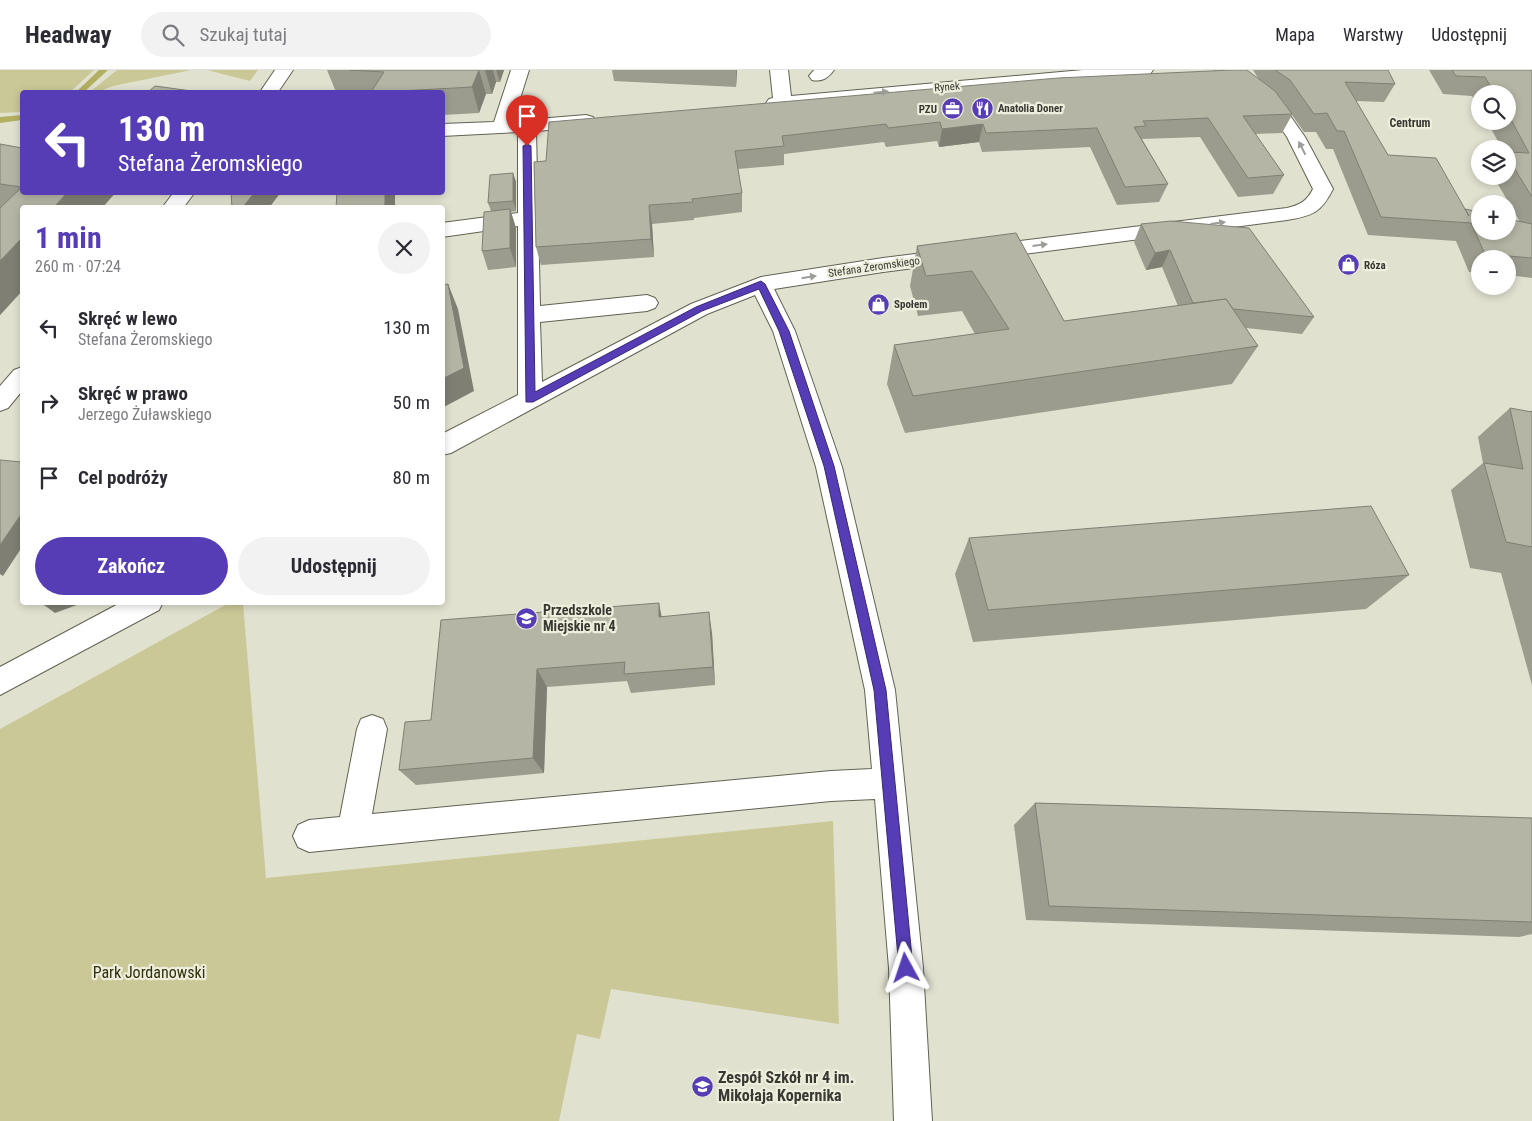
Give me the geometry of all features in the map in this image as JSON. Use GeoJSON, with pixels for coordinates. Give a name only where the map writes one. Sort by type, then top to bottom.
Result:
{"type":"FeatureCollection","features":[{"type":"Feature","properties":{"kind":"street"},"geometry":{"type":"LineString","coordinates":[[270,90],[284,70]]}},
{"type":"Feature","properties":{"kind":"street"},"geometry":{"type":"LineString","coordinates":[[502,127],[520,70]]}},
{"type":"Feature","properties":{"kind":"street"},"geometry":{"type":"LineString","coordinates":[[779,70],[783,103]]}},
{"type":"Feature","properties":{"kind":"street","name":"Rynek"},"geometry":{"type":"LineString","coordinates":[[753,105],[1144,70]]}},
{"type":"Feature","properties":{"kind":"street","name":"Stefana Żeromskiego"},"geometry":{"type":"LineString","coordinates":[[445,444],[699,309],[761,284],[883,265],[1307,210],[1317,202],[1323,189],[1296,137],[1273,104],[1225,70]]}},
{"type":"Feature","properties":{"kind":"street"},"geometry":{"type":"LineString","coordinates":[[445,130],[527,126],[606,119]]}},
{"type":"Feature","properties":{"kind":"street"},"geometry":{"type":"LineString","coordinates":[[527,126],[530,399]]}},
{"type":"Feature","properties":{"kind":"street"},"geometry":{"type":"LineString","coordinates":[[175,205],[183,195]]}},
{"type":"Feature","properties":{"kind":"street"},"geometry":{"type":"LineString","coordinates":[[445,229],[528,218]]}},
{"type":"Feature","properties":{"kind":"street"},"geometry":{"type":"LineString","coordinates":[[761,284],[784,331],[829,466],[880,690],[906,968],[913,1121]]}},
{"type":"Feature","properties":{"kind":"street"},"geometry":{"type":"LineString","coordinates":[[530,315],[646,303]]}},
{"type":"Feature","properties":{"kind":"street"},"geometry":{"type":"LineString","coordinates":[[0,402],[20,378]]}},
{"type":"Feature","properties":{"kind":"street"},"geometry":{"type":"LineString","coordinates":[[0,682],[143,605]]}},
{"type":"Feature","properties":{"kind":"street"},"geometry":{"type":"LineString","coordinates":[[353,832],[372,729]]}},
{"type":"Feature","properties":{"kind":"street"},"geometry":{"type":"LineString","coordinates":[[309,836],[831,786],[890,783]]}},
{"type":"Feature","properties":{"kind":"green space"},"geometry":{"type":"Polygon","coordinates":[[[0,70],[94,70],[72,90],[20,90],[20,112],[0,113],[0,70]]]}},
{"type":"Feature","properties":{"kind":"green space"},"geometry":{"type":"Polygon","coordinates":[[[117,70],[191,70],[113,86],[102,90],[92,90],[117,70]]]}},
{"type":"Feature","properties":{"kind":"green space"},"geometry":{"type":"Polygon","coordinates":[[[207,70],[258,70],[250,81],[207,70]]]}},
{"type":"Feature","properties":{"kind":"green space","name":"Park Jordanowski"},"geometry":{"type":"Polygon","coordinates":[[[225,605],[243,605],[266,878],[833,821],[839,1024],[611,989],[600,1039],[577,1034],[559,1121],[0,1121],[0,729],[225,605]]]}},
{"type":"Feature","properties":{"kind":"building"},"geometry":{"type":"Polygon","coordinates":[[[350,70],[479,70],[472,87],[372,90],[384,72],[350,70]]]}},
{"type":"Feature","properties":{"kind":"building"},"geometry":{"type":"Polygon","coordinates":[[[1247,70],[1275,91],[1292,114],[1243,116],[1284,175],[1248,178],[1208,118],[1143,121],[1146,126],[1134,127],[1168,184],[1125,187],[1097,128],[986,133],[983,124],[942,129],[940,122],[888,128],[886,124],[782,136],[784,146],[735,151],[742,193],[692,199],[693,202],[649,205],[651,239],[536,247],[534,162],[546,161],[549,122],[1058,78],[1247,70]]]}},
{"type":"Feature","properties":{"kind":"building"},"geometry":{"type":"Polygon","coordinates":[[[1275,70],[1388,70],[1395,84],[1345,82],[1388,155],[1436,158],[1465,209],[1471,210],[1471,223],[1381,217],[1344,131],[1337,131],[1327,113],[1314,114],[1290,80],[1275,70]]]}},
{"type":"Feature","properties":{"kind":"building"},"geometry":{"type":"Polygon","coordinates":[[[1452,70],[1532,70],[1532,197],[1516,171],[1516,152],[1529,153],[1516,129],[1516,85],[1490,85],[1485,77],[1456,76],[1452,70]]]}},
{"type":"Feature","properties":{"kind":"building"},"geometry":{"type":"Polygon","coordinates":[[[155,86],[184,90],[150,90],[155,86]]]}},
{"type":"Feature","properties":{"kind":"building"},"geometry":{"type":"Polygon","coordinates":[[[0,144],[20,148],[20,187],[0,184],[0,144]]]}},
{"type":"Feature","properties":{"kind":"building"},"geometry":{"type":"Polygon","coordinates":[[[513,173],[513,201],[488,203],[490,175],[513,173]]]}},
{"type":"Feature","properties":{"kind":"building"},"geometry":{"type":"Polygon","coordinates":[[[20,189],[20,195],[65,195],[56,205],[20,205],[20,240],[0,261],[0,208],[20,189]]]}},
{"type":"Feature","properties":{"kind":"building"},"geometry":{"type":"Polygon","coordinates":[[[231,195],[253,195],[244,205],[232,205],[231,195]]]}},
{"type":"Feature","properties":{"kind":"building"},"geometry":{"type":"Polygon","coordinates":[[[337,195],[385,195],[385,205],[336,205],[337,195]]]}},
{"type":"Feature","properties":{"kind":"building"},"geometry":{"type":"Polygon","coordinates":[[[510,209],[510,248],[482,251],[484,212],[510,209]]]}},
{"type":"Feature","properties":{"kind":"building"},"geometry":{"type":"Polygon","coordinates":[[[1171,221],[1249,228],[1314,317],[1233,309],[1226,299],[1193,303],[1170,250],[1155,253],[1141,224],[1171,221]]]}},
{"type":"Feature","properties":{"kind":"building"},"geometry":{"type":"Polygon","coordinates":[[[1516,221],[1532,224],[1532,258],[1516,257],[1516,250],[1483,250],[1479,240],[1516,240],[1516,221]]]}},
{"type":"Feature","properties":{"kind":"building"},"geometry":{"type":"Polygon","coordinates":[[[1016,233],[1064,321],[1226,299],[1258,346],[913,396],[894,345],[1009,329],[972,271],[926,276],[917,246],[1016,233]]]}},
{"type":"Feature","properties":{"kind":"building"},"geometry":{"type":"Polygon","coordinates":[[[445,284],[448,284],[464,368],[445,378],[445,284]]]}},
{"type":"Feature","properties":{"kind":"building"},"geometry":{"type":"Polygon","coordinates":[[[1510,408],[1532,412],[1532,547],[1506,542],[1484,463],[1523,469],[1510,408]]]}},
{"type":"Feature","properties":{"kind":"building"},"geometry":{"type":"Polygon","coordinates":[[[0,460],[20,462],[20,516],[0,545],[0,460]]]}},
{"type":"Feature","properties":{"kind":"building"},"geometry":{"type":"Polygon","coordinates":[[[1371,506],[1409,575],[988,610],[969,538],[1371,506]]]}},
{"type":"Feature","properties":{"kind":"building"},"geometry":{"type":"Polygon","coordinates":[[[659,603],[659,617],[709,612],[713,667],[624,674],[625,662],[537,669],[533,758],[399,770],[405,722],[431,720],[441,620],[659,603]]]}},
{"type":"Feature","properties":{"kind":"building"},"geometry":{"type":"Polygon","coordinates":[[[1035,803],[1532,818],[1532,922],[1049,906],[1035,803]]]}},
{"type":"Feature","properties":{"kind":"waterway"},"geometry":{"type":"LineString","coordinates":[[82,90],[104,70]]}},
{"type":"Feature","properties":{"kind":"waterway"},"geometry":{"type":"LineString","coordinates":[[0,120],[20,118]]}},
{"type":"Feature","properties":{"kind":"place","name":"Anatolia Doner"},"geometry":{"type":"Point","coordinates":[982,108]}},
{"type":"Feature","properties":{"kind":"place","name":"PZU"},"geometry":{"type":"Point","coordinates":[953,109]}},
{"type":"Feature","properties":{"kind":"place","name":"Róza"},"geometry":{"type":"Point","coordinates":[1348,265]}},
{"type":"Feature","properties":{"kind":"place","name":"Społem"},"geometry":{"type":"Point","coordinates":[878,304]}},
{"type":"Feature","properties":{"kind":"place","name":"Przedszkole Miejskie nr 4"},"geometry":{"type":"Point","coordinates":[527,618]}},
{"type":"Feature","properties":{"kind":"place","name":"Zespół Szkół nr 4 im. Mikołaja Kopernika"},"geometry":{"type":"Point","coordinates":[702,1086]}},
{"type":"Feature","properties":{"kind":"district","name":"Centrum"},"geometry":{"type":"Point","coordinates":[1410,123]}},
{"type":"Feature","properties":{"kind":"route"},"geometry":{"type":"LineString","coordinates":[[527,146],[530,399],[699,309],[761,284],[784,331],[829,466],[880,690],[906,968]]}}]}
